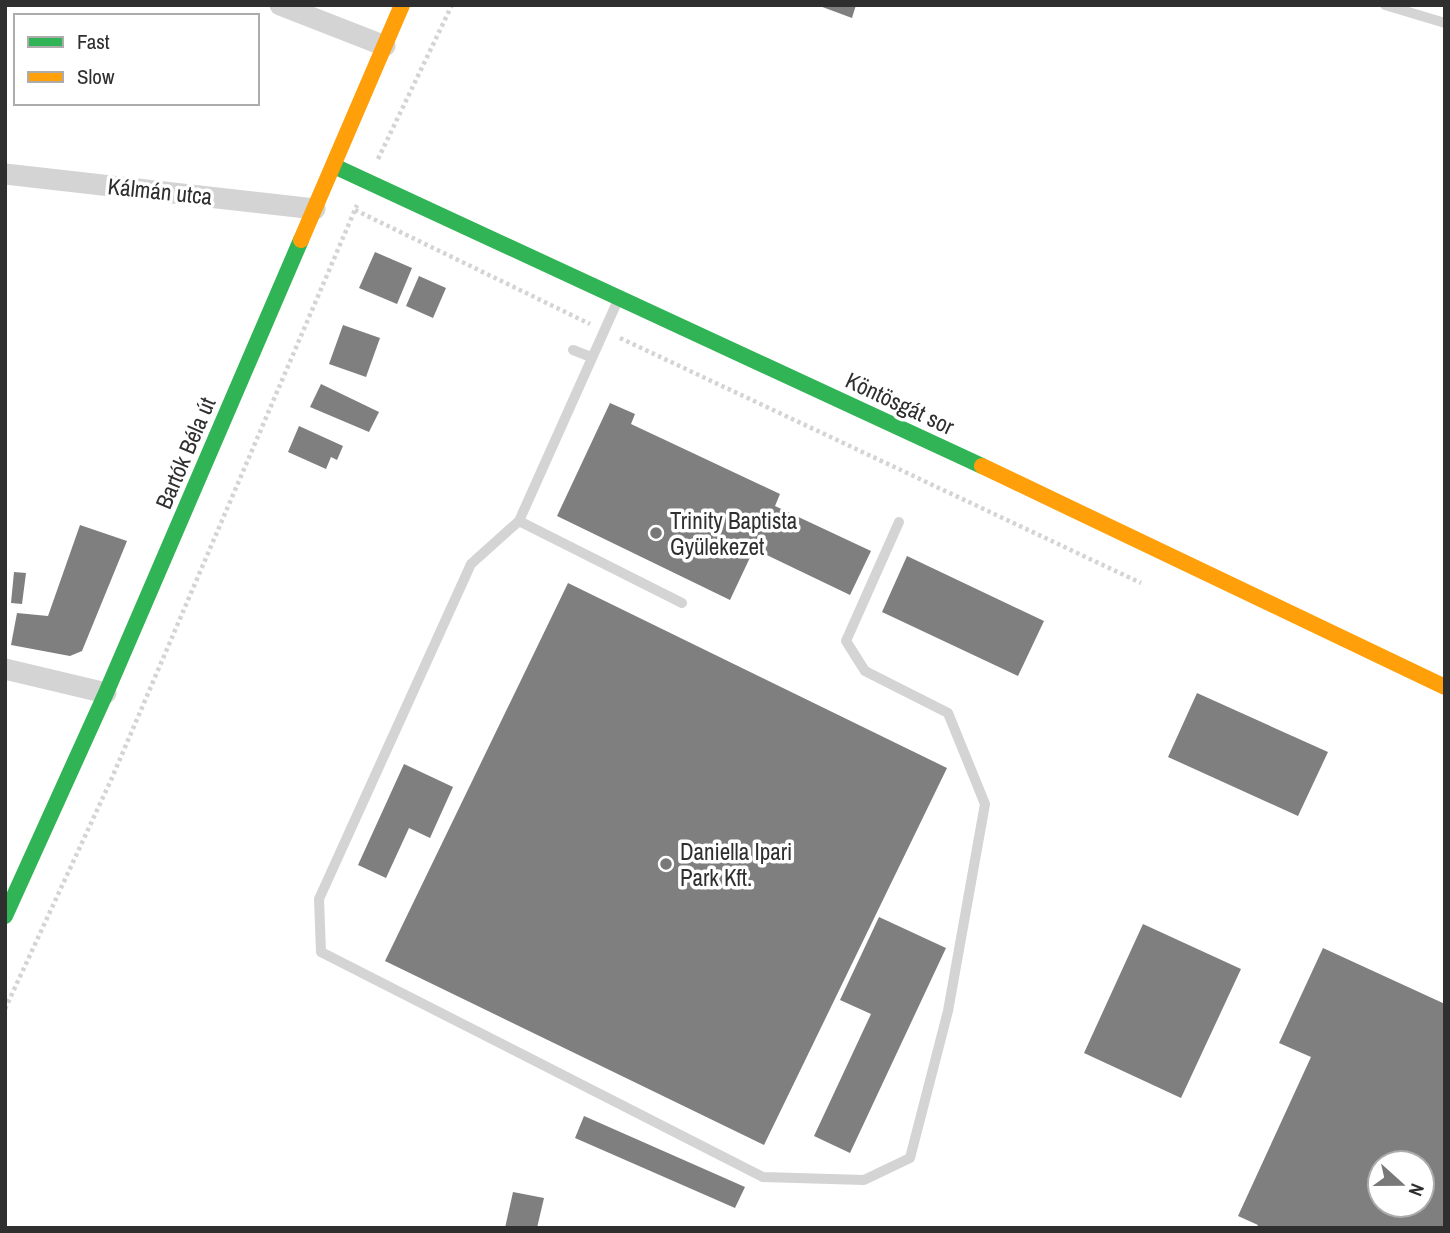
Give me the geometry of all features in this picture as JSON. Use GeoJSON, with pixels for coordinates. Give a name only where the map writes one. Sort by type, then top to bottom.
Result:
{"type":"FeatureCollection","features":[{"type":"Feature","properties":{"kind":"street"},"geometry":{"type":"LineString","coordinates":[[279,5],[386,46]]}},
{"type":"Feature","properties":{"kind":"street","name":"Bartók Béla út"},"geometry":{"type":"LineString","coordinates":[[5,916],[106,693],[402,5]]}},
{"type":"Feature","properties":{"kind":"street","name":"Köntösgát sor"},"geometry":{"type":"LineString","coordinates":[[334,166],[932,442],[1445,687]]}},
{"type":"Feature","properties":{"kind":"street","name":"Kálmán utca"},"geometry":{"type":"LineString","coordinates":[[5,174],[315,209]]}},
{"type":"Feature","properties":{"kind":"street"},"geometry":{"type":"LineString","coordinates":[[5,668],[106,693]]}},
{"type":"Feature","properties":{"kind":"lane"},"geometry":{"type":"LineString","coordinates":[[1390,6],[1445,23]]}},
{"type":"Feature","properties":{"kind":"lane"},"geometry":{"type":"LineString","coordinates":[[619,297],[519,521],[471,564],[465,576],[319,899],[321,953],[762,1177],[864,1180],[910,1157],[948,1011],[985,804],[948,713],[865,671],[846,640],[900,522]]}},
{"type":"Feature","properties":{"kind":"lane"},"geometry":{"type":"LineString","coordinates":[[573,350],[591,357]]}},
{"type":"Feature","properties":{"kind":"lane"},"geometry":{"type":"LineString","coordinates":[[519,521],[682,603]]}},
{"type":"Feature","properties":{"kind":"path"},"geometry":{"type":"LineString","coordinates":[[5,1009],[111,780],[367,182],[452,5]]}},
{"type":"Feature","properties":{"kind":"path"},"geometry":{"type":"LineString","coordinates":[[355,210],[1141,583]]}},
{"type":"Feature","properties":{"kind":"building"},"geometry":{"type":"Polygon","coordinates":[[[817,5],[856,5],[852,18],[817,5]]]}},
{"type":"Feature","properties":{"kind":"building"},"geometry":{"type":"Polygon","coordinates":[[[375,252],[412,268],[397,304],[359,288],[375,252]]]}},
{"type":"Feature","properties":{"kind":"building"},"geometry":{"type":"Polygon","coordinates":[[[419,276],[446,288],[433,318],[406,306],[419,276]]]}},
{"type":"Feature","properties":{"kind":"building"},"geometry":{"type":"Polygon","coordinates":[[[343,325],[380,338],[366,377],[329,364],[343,325]]]}},
{"type":"Feature","properties":{"kind":"building"},"geometry":{"type":"Polygon","coordinates":[[[321,384],[379,412],[369,432],[310,407],[321,384]]]}},
{"type":"Feature","properties":{"kind":"building"},"geometry":{"type":"Polygon","coordinates":[[[610,403],[635,414],[631,424],[780,494],[775,506],[871,551],[850,595],[754,549],[730,600],[557,516],[610,403]]]}},
{"type":"Feature","properties":{"kind":"building"},"geometry":{"type":"Polygon","coordinates":[[[299,426],[343,446],[337,460],[331,457],[326,469],[288,452],[299,426]]]}},
{"type":"Feature","properties":{"kind":"building"},"geometry":{"type":"Polygon","coordinates":[[[80,525],[127,541],[82,651],[70,656],[11,645],[17,613],[48,616],[80,525]]]}},
{"type":"Feature","properties":{"kind":"building"},"geometry":{"type":"Polygon","coordinates":[[[907,556],[1044,621],[1018,676],[882,612],[907,556]]]}},
{"type":"Feature","properties":{"kind":"building"},"geometry":{"type":"Polygon","coordinates":[[[14,572],[26,573],[22,604],[11,603],[14,572]]]}},
{"type":"Feature","properties":{"kind":"building","name":"Daniella Ipari Park Kft."},"geometry":{"type":"Polygon","coordinates":[[[568,583],[947,768],[764,1145],[385,961],[568,583]]]}},
{"type":"Feature","properties":{"kind":"building"},"geometry":{"type":"Polygon","coordinates":[[[1197,693],[1328,752],[1298,816],[1168,757],[1197,693]]]}},
{"type":"Feature","properties":{"kind":"building"},"geometry":{"type":"Polygon","coordinates":[[[404,764],[453,787],[430,838],[409,828],[386,878],[358,865],[404,764]]]}},
{"type":"Feature","properties":{"kind":"building"},"geometry":{"type":"Polygon","coordinates":[[[879,917],[946,948],[850,1153],[814,1136],[871,1014],[840,1000],[879,917]]]}},
{"type":"Feature","properties":{"kind":"building"},"geometry":{"type":"Polygon","coordinates":[[[1143,924],[1241,969],[1181,1098],[1084,1053],[1143,924]]]}},
{"type":"Feature","properties":{"kind":"building"},"geometry":{"type":"Polygon","coordinates":[[[1323,948],[1445,1004],[1445,1228],[1256,1228],[1258,1225],[1238,1216],[1311,1057],[1279,1043],[1323,948]]]}},
{"type":"Feature","properties":{"kind":"building"},"geometry":{"type":"Polygon","coordinates":[[[584,1116],[745,1187],[735,1208],[575,1138],[584,1116]]]}},
{"type":"Feature","properties":{"kind":"building"},"geometry":{"type":"Polygon","coordinates":[[[513,1192],[544,1198],[537,1228],[505,1228],[513,1192]]]}},
{"type":"Feature","properties":{"kind":"traffic: fast"},"geometry":{"type":"LineString","coordinates":[[334,166],[982,466]]}},
{"type":"Feature","properties":{"kind":"traffic: fast"},"geometry":{"type":"LineString","coordinates":[[5,916],[106,693],[301,240]]}},
{"type":"Feature","properties":{"kind":"traffic: slow"},"geometry":{"type":"LineString","coordinates":[[301,240],[402,5]]}},
{"type":"Feature","properties":{"kind":"traffic: slow"},"geometry":{"type":"LineString","coordinates":[[982,466],[1445,687]]}},
{"type":"Feature","properties":{"kind":"place","name":"Trinity Baptista Gyülekezet"},"geometry":{"type":"Point","coordinates":[656,533]}},
{"type":"Feature","properties":{"kind":"place","name":"Daniella Ipari Park Kft."},"geometry":{"type":"Point","coordinates":[666,864]}}]}
